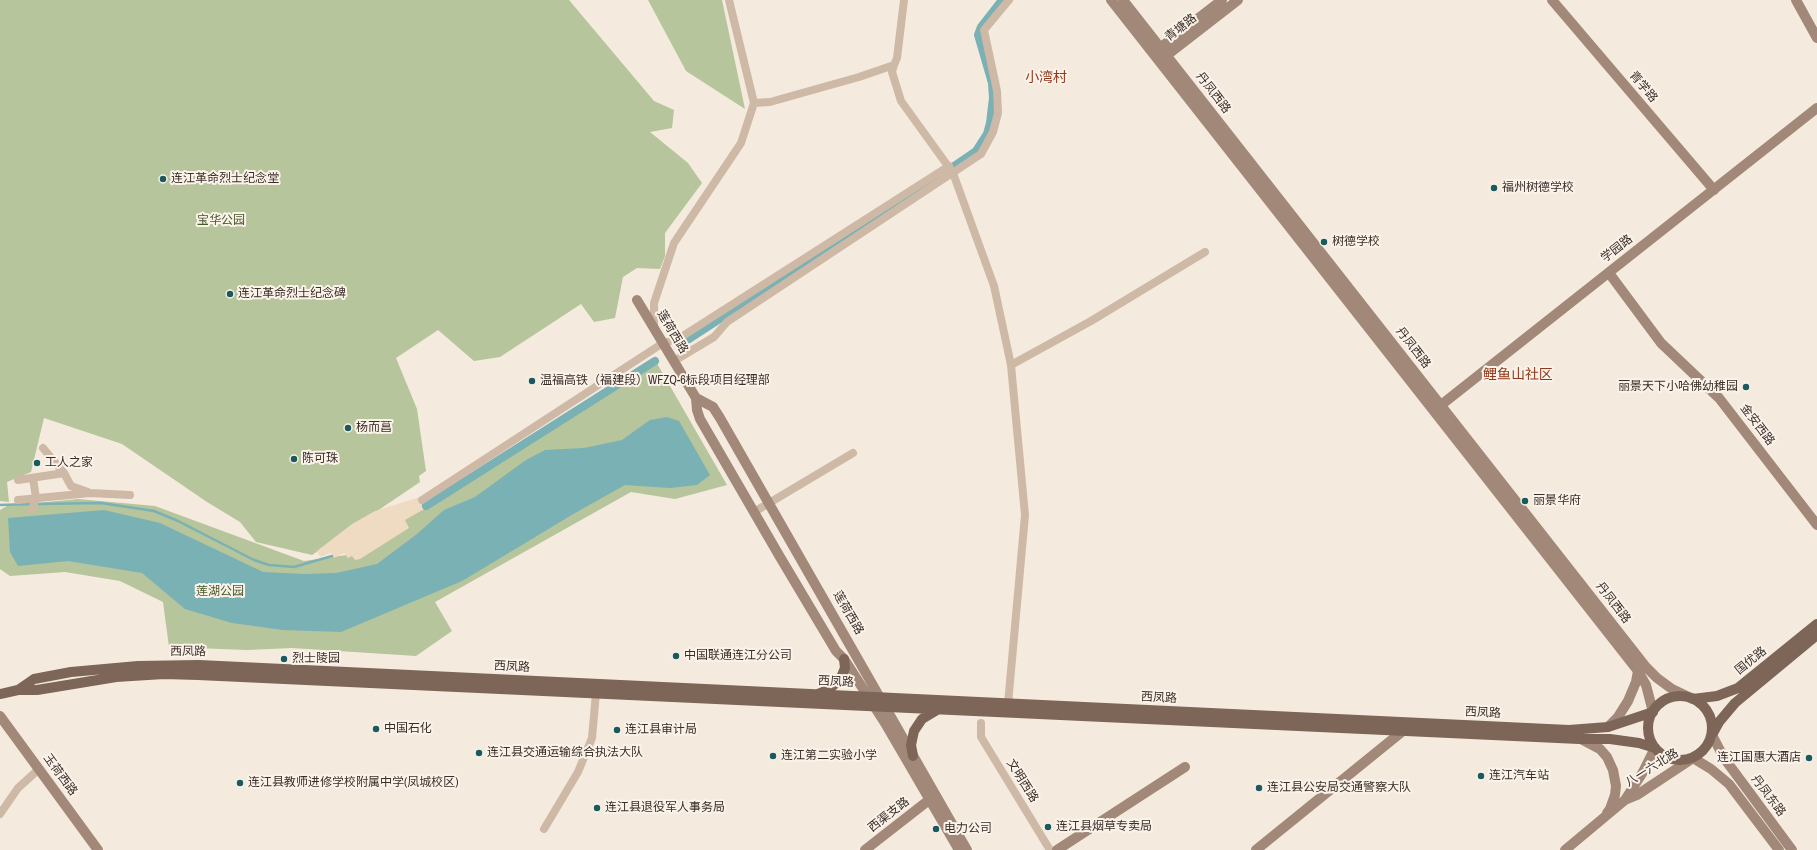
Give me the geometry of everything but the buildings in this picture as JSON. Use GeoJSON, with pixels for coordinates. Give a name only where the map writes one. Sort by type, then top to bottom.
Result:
{"type":"FeatureCollection","features":[{"type":"Feature","properties":{"kind":"main road","name":"丹凤西路"},"geometry":{"type":"LineString","coordinates":[[1110,0],[1160,54]]}},
{"type":"Feature","properties":{"kind":"main road","name":"丹凤西路"},"geometry":{"type":"LineString","coordinates":[[1123,0],[1160,54],[1437,408],[1638,671],[1646,685],[1653,712]]}},
{"type":"Feature","properties":{"kind":"main road","name":"青塘路"},"geometry":{"type":"LineString","coordinates":[[1160,54],[1222,0]]}},
{"type":"Feature","properties":{"kind":"main road","name":"青塘路"},"geometry":{"type":"LineString","coordinates":[[1160,54],[1238,0]]}},
{"type":"Feature","properties":{"kind":"main road","name":"青学路"},"geometry":{"type":"LineString","coordinates":[[1552,0],[1714,190]]}},
{"type":"Feature","properties":{"kind":"main road"},"geometry":{"type":"LineString","coordinates":[[1796,0],[1817,38]]}},
{"type":"Feature","properties":{"kind":"main road","name":"学园路"},"geometry":{"type":"LineString","coordinates":[[1437,408],[1817,108]]}},
{"type":"Feature","properties":{"kind":"main road","name":"金安西路"},"geometry":{"type":"LineString","coordinates":[[1609,273],[1661,344],[1719,398],[1817,525]]}},
{"type":"Feature","properties":{"kind":"main road","name":"莲荷西路"},"geometry":{"type":"LineString","coordinates":[[637,300],[696,398],[697,410],[700,419],[754,512],[836,652],[844,659],[874,706],[959,850]]}},
{"type":"Feature","properties":{"kind":"main road","name":"莲荷西路"},"geometry":{"type":"LineString","coordinates":[[696,398],[715,410],[881,697],[967,850]]}},
{"type":"Feature","properties":{"kind":"main road","name":"丹凤西路"},"geometry":{"type":"LineString","coordinates":[[1437,408],[1646,667],[1657,678],[1672,689],[1693,699]]}},
{"type":"Feature","properties":{"kind":"main road","name":"国优路"},"geometry":{"type":"LineString","coordinates":[[1693,699],[1717,696],[1738,688],[1817,624]]}},
{"type":"Feature","properties":{"kind":"main road","name":"国优路"},"geometry":{"type":"LineString","coordinates":[[1712,735],[1719,722],[1735,703],[1817,636]]}},
{"type":"Feature","properties":{"kind":"main road"},"geometry":{"type":"LineString","coordinates":[[816,694],[829,689],[840,680],[845,668],[844,659],[855,652]]}},
{"type":"Feature","properties":{"kind":"main road","name":"西凤路"},"geometry":{"type":"LineString","coordinates":[[18,690],[34,679],[71,672],[138,666],[199,665],[1569,730],[1608,727],[1653,712]]}},
{"type":"Feature","properties":{"kind":"main road"},"geometry":{"type":"LineString","coordinates":[[1608,727],[1618,717],[1628,701],[1636,682],[1638,671]]}},
{"type":"Feature","properties":{"kind":"main road","name":"西凤路"},"geometry":{"type":"LineString","coordinates":[[0,694],[18,690],[36,690],[116,677],[171,674],[1619,740],[1655,748]]}},
{"type":"Feature","properties":{"kind":"main road"},"geometry":{"type":"LineString","coordinates":[[1684,696],[1693,699],[1700,703],[1708,714],[1712,726],[1712,735],[1708,744],[1702,752],[1693,758],[1685,760],[1673,759],[1661,754],[1651,741],[1648,727],[1653,712],[1659,705],[1675,697],[1684,696]]}},
{"type":"Feature","properties":{"kind":"main road"},"geometry":{"type":"LineString","coordinates":[[913,756],[911,746],[914,731],[922,719],[936,710]]}},
{"type":"Feature","properties":{"kind":"main road","name":"玉荷西路"},"geometry":{"type":"LineString","coordinates":[[0,716],[98,850]]}},
{"type":"Feature","properties":{"kind":"main road"},"geometry":{"type":"LineString","coordinates":[[1256,850],[1404,730]]}},
{"type":"Feature","properties":{"kind":"main road","name":"丹凤东路"},"geometry":{"type":"LineString","coordinates":[[1712,735],[1724,758],[1792,850]]}},
{"type":"Feature","properties":{"kind":"main road"},"geometry":{"type":"LineString","coordinates":[[1579,739],[1587,741],[1600,749],[1607,756],[1613,770],[1616,786],[1615,795],[1610,809],[1603,819]]}},
{"type":"Feature","properties":{"kind":"main road","name":"八一六北路"},"geometry":{"type":"LineString","coordinates":[[1565,850],[1625,800],[1643,772],[1655,748]]}},
{"type":"Feature","properties":{"kind":"main road","name":"丹凤东路"},"geometry":{"type":"LineString","coordinates":[[1693,758],[1711,769],[1728,784],[1779,850]]}},
{"type":"Feature","properties":{"kind":"main road","name":"八一六北路"},"geometry":{"type":"LineString","coordinates":[[1625,800],[1637,795],[1693,758]]}},
{"type":"Feature","properties":{"kind":"main road"},"geometry":{"type":"LineString","coordinates":[[1057,850],[1185,767]]}},
{"type":"Feature","properties":{"kind":"main road","name":"西渠支路"},"geometry":{"type":"LineString","coordinates":[[865,850],[929,800]]}},
{"type":"Feature","properties":{"kind":"street"},"geometry":{"type":"LineString","coordinates":[[654,328],[654,303],[674,243],[741,143],[754,103],[729,0]]}},
{"type":"Feature","properties":{"kind":"street"},"geometry":{"type":"LineString","coordinates":[[904,0],[897,58],[892,72],[901,101],[951,169],[994,286],[1011,365],[1025,515],[1008,704]]}},
{"type":"Feature","properties":{"kind":"street"},"geometry":{"type":"LineString","coordinates":[[422,500],[664,344],[678,339],[951,169],[981,154],[993,132],[998,113],[997,91],[984,30],[1009,0]]}},
{"type":"Feature","properties":{"kind":"street"},"geometry":{"type":"LineString","coordinates":[[754,103],[770,102],[859,77],[894,64]]}},
{"type":"Feature","properties":{"kind":"street"},"geometry":{"type":"LineString","coordinates":[[674,361],[714,337],[726,322],[951,169]]}},
{"type":"Feature","properties":{"kind":"street"},"geometry":{"type":"LineString","coordinates":[[1011,365],[1091,321],[1205,252]]}},
{"type":"Feature","properties":{"kind":"street"},"geometry":{"type":"LineString","coordinates":[[43,448],[64,473],[71,486],[90,493]]}},
{"type":"Feature","properties":{"kind":"street"},"geometry":{"type":"LineString","coordinates":[[754,512],[853,453]]}},
{"type":"Feature","properties":{"kind":"street"},"geometry":{"type":"LineString","coordinates":[[18,480],[64,473]]}},
{"type":"Feature","properties":{"kind":"street"},"geometry":{"type":"LineString","coordinates":[[32,510],[36,498],[33,478]]}},
{"type":"Feature","properties":{"kind":"street"},"geometry":{"type":"LineString","coordinates":[[18,500],[90,493],[130,495]]}},
{"type":"Feature","properties":{"kind":"street"},"geometry":{"type":"LineString","coordinates":[[544,829],[578,772],[592,738],[596,693]]}},
{"type":"Feature","properties":{"kind":"street","name":"文明西路"},"geometry":{"type":"LineString","coordinates":[[981,723],[981,737],[1050,850]]}},
{"type":"Feature","properties":{"kind":"street"},"geometry":{"type":"LineString","coordinates":[[0,814],[18,788],[39,769]]}},
{"type":"Feature","properties":{"kind":"green space","name":"宝华公园"},"geometry":{"type":"Polygon","coordinates":[[[0,0],[569,0],[654,101],[674,110],[672,128],[650,132],[688,163],[702,183],[665,233],[665,256],[660,269],[637,268],[623,277],[615,318],[594,322],[581,304],[500,357],[474,361],[438,330],[396,358],[417,409],[426,471],[419,476],[420,482],[312,555],[256,542],[240,522],[207,502],[122,444],[44,418],[31,472],[7,482],[9,502],[0,501],[0,0]]]}},
{"type":"Feature","properties":{"kind":"green space"},"geometry":{"type":"Polygon","coordinates":[[[648,0],[722,0],[745,109],[686,71],[648,0]]]}},
{"type":"Feature","properties":{"kind":"green space","name":"莲湖公园"},"geometry":{"type":"Polygon","coordinates":[[[655,360],[727,485],[675,499],[631,492],[435,602],[452,631],[416,656],[292,648],[247,650],[169,647],[163,602],[120,581],[65,572],[10,576],[0,569],[0,510],[7,506],[78,499],[155,506],[304,561],[347,555],[382,534],[449,489],[655,360]]]}},
{"type":"Feature","properties":{"kind":"shaded area"},"geometry":{"type":"Polygon","coordinates":[[[420,497],[426,508],[405,520],[409,528],[360,559],[355,560],[352,556],[348,558],[344,553],[334,558],[331,553],[320,557],[317,551],[352,524],[375,511],[420,497]]]}},
{"type":"Feature","properties":{"kind":"water"},"geometry":{"type":"Polygon","coordinates":[[[667,417],[679,421],[710,475],[697,485],[670,488],[625,485],[575,513],[462,581],[341,632],[283,630],[232,623],[185,609],[142,573],[68,561],[18,566],[10,552],[8,518],[104,510],[160,523],[263,572],[305,574],[336,573],[377,564],[417,534],[444,510],[475,497],[526,460],[545,450],[584,448],[622,440],[650,420],[667,417]]]}},
{"type":"Feature","properties":{"kind":"waterway"},"geometry":{"type":"LineString","coordinates":[[680,345],[976,151],[987,134],[993,98],[992,83],[978,35],[981,27],[1002,0]]}},
{"type":"Feature","properties":{"kind":"waterway"},"geometry":{"type":"LineString","coordinates":[[426,506],[655,361]]}},
{"type":"Feature","properties":{"kind":"waterway"},"geometry":{"type":"LineString","coordinates":[[36,504],[101,503],[154,511],[178,521],[254,560],[269,565],[294,567],[332,556]]}},
{"type":"Feature","properties":{"kind":"waterway"},"geometry":{"type":"LineString","coordinates":[[0,505],[31,504]]}},
{"type":"Feature","properties":{"kind":"place","name":"连江革命烈士纪念堂"},"geometry":{"type":"Point","coordinates":[163,179]}},
{"type":"Feature","properties":{"kind":"place","name":"福州树德学校"},"geometry":{"type":"Point","coordinates":[1494,188]}},
{"type":"Feature","properties":{"kind":"place","name":"树德学校"},"geometry":{"type":"Point","coordinates":[1324,242]}},
{"type":"Feature","properties":{"kind":"place","name":"连江革命烈士纪念碑"},"geometry":{"type":"Point","coordinates":[230,294]}},
{"type":"Feature","properties":{"kind":"place","name":"温福高铁（福建段）WFZQ-6标段项目经理部"},"geometry":{"type":"Point","coordinates":[532,381]}},
{"type":"Feature","properties":{"kind":"place","name":"丽景天下小哈佛幼稚园"},"geometry":{"type":"Point","coordinates":[1746,387]}},
{"type":"Feature","properties":{"kind":"place","name":"杨而菖"},"geometry":{"type":"Point","coordinates":[348,428]}},
{"type":"Feature","properties":{"kind":"place","name":"陈可珠"},"geometry":{"type":"Point","coordinates":[294,459]}},
{"type":"Feature","properties":{"kind":"place","name":"工人之家"},"geometry":{"type":"Point","coordinates":[37,463]}},
{"type":"Feature","properties":{"kind":"place","name":"丽景华府"},"geometry":{"type":"Point","coordinates":[1525,501]}},
{"type":"Feature","properties":{"kind":"place","name":"中国联通连江分公司"},"geometry":{"type":"Point","coordinates":[676,656]}},
{"type":"Feature","properties":{"kind":"place","name":"烈士陵园"},"geometry":{"type":"Point","coordinates":[284,659]}},
{"type":"Feature","properties":{"kind":"place","name":"中国石化"},"geometry":{"type":"Point","coordinates":[376,729]}},
{"type":"Feature","properties":{"kind":"place","name":"连江县审计局"},"geometry":{"type":"Point","coordinates":[617,730]}},
{"type":"Feature","properties":{"kind":"place","name":"连江县交通运输综合执法大队"},"geometry":{"type":"Point","coordinates":[479,753]}},
{"type":"Feature","properties":{"kind":"place","name":"连江第二实验小学"},"geometry":{"type":"Point","coordinates":[773,756]}},
{"type":"Feature","properties":{"kind":"place","name":"连江国惠大酒店"},"geometry":{"type":"Point","coordinates":[1809,758]}},
{"type":"Feature","properties":{"kind":"place","name":"连江汽车站"},"geometry":{"type":"Point","coordinates":[1481,776]}},
{"type":"Feature","properties":{"kind":"place","name":"连江县教师进修学校附属中学(凤城校区)"},"geometry":{"type":"Point","coordinates":[240,783]}},
{"type":"Feature","properties":{"kind":"place","name":"连江县公安局交通警察大队"},"geometry":{"type":"Point","coordinates":[1259,788]}},
{"type":"Feature","properties":{"kind":"place","name":"连江县退役军人事务局"},"geometry":{"type":"Point","coordinates":[597,808]}},
{"type":"Feature","properties":{"kind":"place","name":"连江县烟草专卖局"},"geometry":{"type":"Point","coordinates":[1048,827]}},
{"type":"Feature","properties":{"kind":"place","name":"电力公司"},"geometry":{"type":"Point","coordinates":[936,829]}},
{"type":"Feature","properties":{"kind":"district","name":"小湾村"},"geometry":{"type":"Point","coordinates":[1046,78]}},
{"type":"Feature","properties":{"kind":"district","name":"鲤鱼山社区"},"geometry":{"type":"Point","coordinates":[1518,375]}}]}
